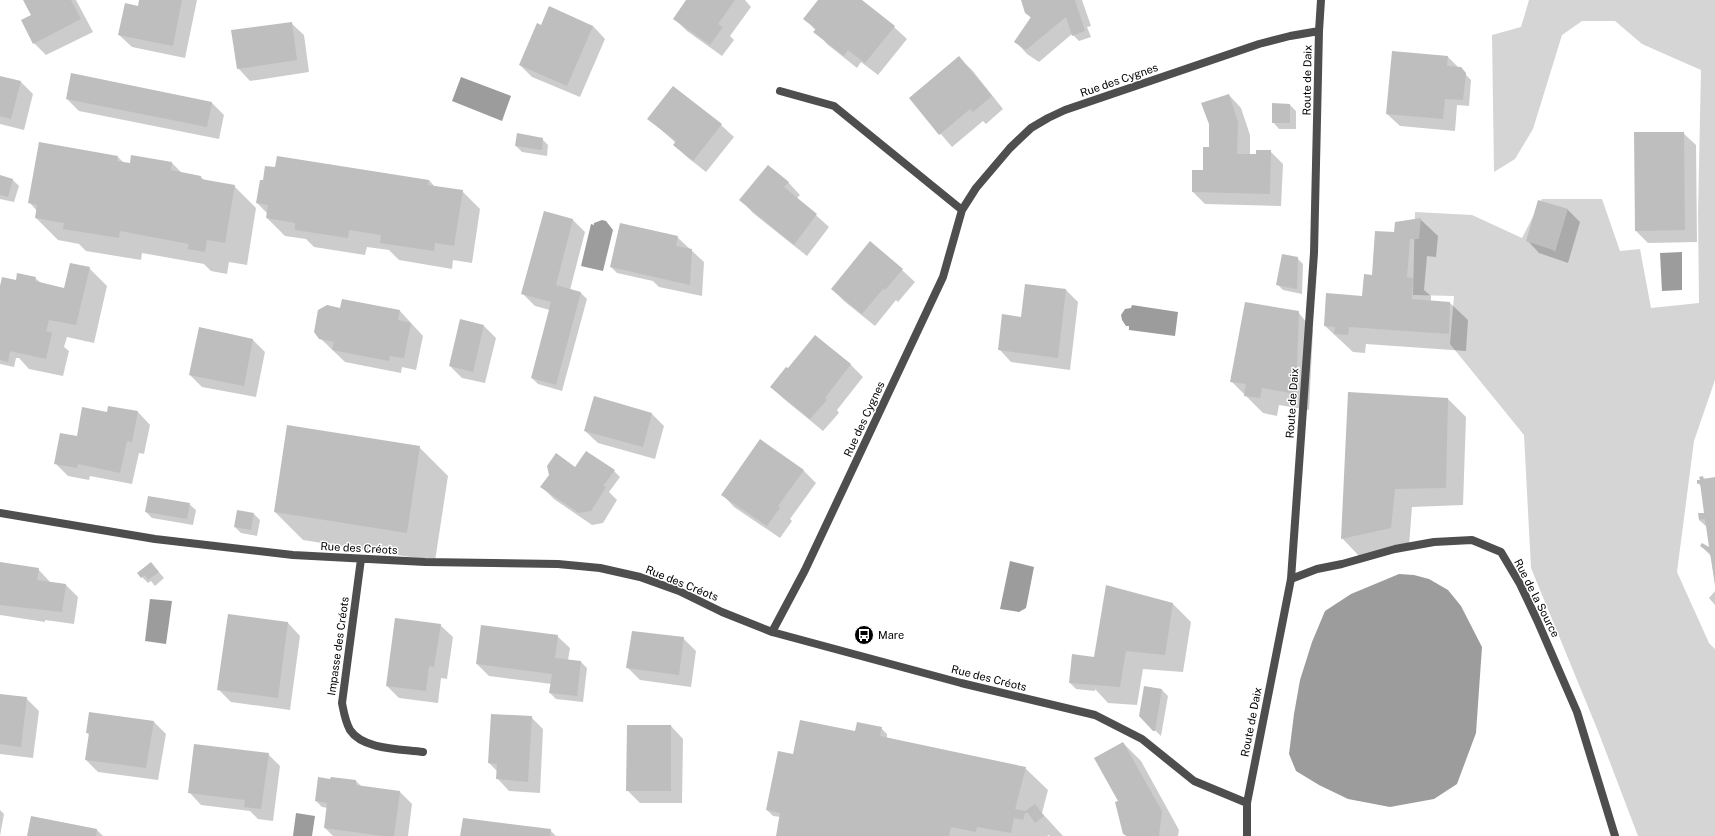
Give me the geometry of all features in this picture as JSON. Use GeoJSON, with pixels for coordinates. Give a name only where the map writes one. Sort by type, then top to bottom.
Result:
{"type":"FeatureCollection","features":[{"type":"Feature","properties":{"kind":"street","name":"Route de Daix"},"geometry":{"type":"LineString","coordinates":[[1247,836],[1247,804],[1291,579],[1314,253],[1321,0]]}},
{"type":"Feature","properties":{"kind":"street","name":"Rue des Cygnes"},"geometry":{"type":"LineString","coordinates":[[772,632],[811,557],[943,277],[962,210],[976,188],[1010,148],[1031,128],[1048,118],[1259,44],[1290,36],[1319,31]]}},
{"type":"Feature","properties":{"kind":"street"},"geometry":{"type":"LineString","coordinates":[[780,91],[834,106],[962,210]]}},
{"type":"Feature","properties":{"kind":"street","name":"Rue des Créots"},"geometry":{"type":"LineString","coordinates":[[0,513],[155,539],[293,555],[425,562],[558,564],[600,568],[640,577],[679,591],[722,612],[772,632],[961,683],[1095,715],[1142,739],[1194,781],[1247,804]]}},
{"type":"Feature","properties":{"kind":"street","name":"Rue de la Source"},"geometry":{"type":"LineString","coordinates":[[1291,579],[1317,569],[1434,542],[1472,540],[1501,552],[1520,584],[1577,712],[1615,836]]}},
{"type":"Feature","properties":{"kind":"street","name":"Impasse des Créots"},"geometry":{"type":"LineString","coordinates":[[362,559],[342,703],[345,718],[351,731],[362,740],[375,746],[422,752]]}},
{"type":"Feature","properties":{"kind":"shaded area"},"geometry":{"type":"Polygon","coordinates":[[[1529,0],[1715,0],[1715,380],[1694,441],[1677,572],[1709,643],[1715,649],[1715,836],[1638,836],[1598,731],[1531,568],[1524,435],[1450,344],[1454,296],[1413,295],[1415,212],[1472,215],[1522,238],[1542,199],[1602,199],[1620,251],[1640,249],[1651,308],[1699,303],[1698,213],[1701,70],[1642,44],[1615,21],[1582,21],[1562,35],[1533,129],[1515,159],[1494,172],[1492,35],[1521,27],[1529,0]]]}},
{"type":"Feature","properties":{"kind":"shaded area"},"geometry":{"type":"Polygon","coordinates":[[[461,77],[511,96],[502,121],[452,101],[461,77]]]}},
{"type":"Feature","properties":{"kind":"shaded area"},"geometry":{"type":"Polygon","coordinates":[[[602,220],[606,221],[613,230],[603,271],[581,266],[591,224],[594,225],[594,223],[602,220]]]}},
{"type":"Feature","properties":{"kind":"shaded area"},"geometry":{"type":"Polygon","coordinates":[[[1682,252],[1682,290],[1662,291],[1660,253],[1682,252]]]}},
{"type":"Feature","properties":{"kind":"shaded area"},"geometry":{"type":"Polygon","coordinates":[[[1132,305],[1178,312],[1175,336],[1129,330],[1129,326],[1126,326],[1121,315],[1125,309],[1131,308],[1132,305]]]}},
{"type":"Feature","properties":{"kind":"shaded area"},"geometry":{"type":"Polygon","coordinates":[[[1010,561],[1034,567],[1026,608],[1019,612],[1000,609],[1010,561]]]}},
{"type":"Feature","properties":{"kind":"shaded area"},"geometry":{"type":"Polygon","coordinates":[[[1399,574],[1414,575],[1429,579],[1448,590],[1461,606],[1482,647],[1476,733],[1457,784],[1434,799],[1390,807],[1348,799],[1319,785],[1296,771],[1289,754],[1300,680],[1312,642],[1325,611],[1351,594],[1399,574]]]}},
{"type":"Feature","properties":{"kind":"shaded area"},"geometry":{"type":"Polygon","coordinates":[[[150,599],[172,601],[166,644],[145,641],[150,599]]]}},
{"type":"Feature","properties":{"kind":"shaded area"},"geometry":{"type":"Polygon","coordinates":[[[296,813],[315,816],[312,836],[293,836],[296,813]]]}},
{"type":"Feature","properties":{"kind":"building"},"geometry":{"type":"Polygon","coordinates":[[[23,0],[71,0],[81,19],[33,44],[21,20],[31,15],[23,0]]]}},
{"type":"Feature","properties":{"kind":"building"},"geometry":{"type":"Polygon","coordinates":[[[139,0],[182,0],[173,46],[118,35],[125,3],[138,6],[139,0]]]}},
{"type":"Feature","properties":{"kind":"building"},"geometry":{"type":"Polygon","coordinates":[[[686,0],[735,0],[718,24],[723,27],[710,45],[673,19],[686,0]]]}},
{"type":"Feature","properties":{"kind":"building"},"geometry":{"type":"Polygon","coordinates":[[[818,0],[862,0],[895,26],[865,63],[848,50],[844,56],[813,32],[816,29],[803,19],[818,0]]]}},
{"type":"Feature","properties":{"kind":"building"},"geometry":{"type":"Polygon","coordinates":[[[1021,0],[1075,0],[1085,31],[1072,36],[1066,17],[1026,50],[1014,42],[1031,17],[1025,13],[1021,0]]]}},
{"type":"Feature","properties":{"kind":"building"},"geometry":{"type":"Polygon","coordinates":[[[549,6],[593,26],[567,86],[519,65],[537,23],[541,25],[549,6]]]}},
{"type":"Feature","properties":{"kind":"building"},"geometry":{"type":"Polygon","coordinates":[[[292,22],[297,60],[237,69],[231,30],[292,22]]]}},
{"type":"Feature","properties":{"kind":"building"},"geometry":{"type":"Polygon","coordinates":[[[1392,51],[1448,56],[1447,66],[1461,67],[1466,73],[1463,100],[1445,99],[1443,119],[1386,114],[1392,51]]]}},
{"type":"Feature","properties":{"kind":"building"},"geometry":{"type":"Polygon","coordinates":[[[959,56],[992,96],[973,112],[970,109],[939,135],[909,98],[959,56]]]}},
{"type":"Feature","properties":{"kind":"building"},"geometry":{"type":"Polygon","coordinates":[[[71,73],[212,102],[207,127],[66,99],[71,73]]]}},
{"type":"Feature","properties":{"kind":"building"},"geometry":{"type":"Polygon","coordinates":[[[0,76],[21,81],[11,119],[0,116],[0,76]]]}},
{"type":"Feature","properties":{"kind":"building"},"geometry":{"type":"Polygon","coordinates":[[[673,86],[722,124],[693,161],[673,145],[676,141],[647,119],[673,86]]]}},
{"type":"Feature","properties":{"kind":"building"},"geometry":{"type":"Polygon","coordinates":[[[1229,94],[1238,122],[1237,154],[1256,154],[1256,150],[1271,150],[1270,194],[1192,192],[1192,170],[1203,170],[1203,147],[1209,147],[1209,124],[1201,103],[1229,94]]]}},
{"type":"Feature","properties":{"kind":"building"},"geometry":{"type":"Polygon","coordinates":[[[1272,103],[1290,104],[1290,123],[1272,123],[1272,103]]]}},
{"type":"Feature","properties":{"kind":"building"},"geometry":{"type":"Polygon","coordinates":[[[1634,132],[1684,132],[1685,230],[1635,231],[1634,132]]]}},
{"type":"Feature","properties":{"kind":"building"},"geometry":{"type":"Polygon","coordinates":[[[517,133],[543,138],[542,150],[515,146],[517,133]]]}},
{"type":"Feature","properties":{"kind":"building"},"geometry":{"type":"Polygon","coordinates":[[[39,142],[118,156],[117,161],[130,163],[131,155],[172,162],[171,170],[201,176],[201,179],[235,185],[225,243],[207,240],[205,252],[187,249],[189,244],[120,231],[119,238],[63,229],[64,223],[35,218],[37,205],[28,203],[39,142]]]}},
{"type":"Feature","properties":{"kind":"building"},"geometry":{"type":"Polygon","coordinates":[[[277,156],[429,180],[428,185],[463,190],[454,246],[435,243],[434,251],[380,243],[381,235],[349,230],[348,238],[295,230],[295,223],[266,218],[268,205],[256,203],[260,180],[263,180],[265,166],[275,167],[277,156]]]}},
{"type":"Feature","properties":{"kind":"building"},"geometry":{"type":"Polygon","coordinates":[[[768,165],[789,182],[784,187],[817,214],[794,245],[739,200],[768,165]]]}},
{"type":"Feature","properties":{"kind":"building"},"geometry":{"type":"Polygon","coordinates":[[[0,175],[13,179],[8,197],[0,195],[0,175]]]}},
{"type":"Feature","properties":{"kind":"building"},"geometry":{"type":"Polygon","coordinates":[[[1538,200],[1568,209],[1555,252],[1526,241],[1538,200]]]}},
{"type":"Feature","properties":{"kind":"building"},"geometry":{"type":"Polygon","coordinates":[[[544,211],[573,219],[556,285],[581,292],[556,385],[531,378],[551,302],[521,294],[544,211]]]}},
{"type":"Feature","properties":{"kind":"building"},"geometry":{"type":"Polygon","coordinates":[[[1421,218],[1419,239],[1410,239],[1407,277],[1413,278],[1412,299],[1450,302],[1449,334],[1349,327],[1348,335],[1334,334],[1335,327],[1324,326],[1326,293],[1362,296],[1364,274],[1372,275],[1375,231],[1394,232],[1395,222],[1421,218]]]}},
{"type":"Feature","properties":{"kind":"building"},"geometry":{"type":"Polygon","coordinates":[[[620,223],[678,236],[676,246],[692,249],[690,285],[610,267],[620,223]]]}},
{"type":"Feature","properties":{"kind":"building"},"geometry":{"type":"Polygon","coordinates":[[[870,241],[903,269],[885,290],[883,289],[862,314],[831,289],[870,241]]]}},
{"type":"Feature","properties":{"kind":"building"},"geometry":{"type":"Polygon","coordinates":[[[1282,254],[1298,257],[1297,289],[1276,285],[1282,254]]]}},
{"type":"Feature","properties":{"kind":"building"},"geometry":{"type":"Polygon","coordinates":[[[70,263],[90,267],[76,325],[49,320],[46,331],[52,333],[46,359],[10,351],[8,362],[0,360],[0,286],[2,277],[16,280],[17,273],[36,277],[35,281],[64,288],[70,263]]]}},
{"type":"Feature","properties":{"kind":"building"},"geometry":{"type":"Polygon","coordinates":[[[1025,284],[1066,289],[1058,358],[998,350],[1002,314],[1021,317],[1025,284]]]}},
{"type":"Feature","properties":{"kind":"building"},"geometry":{"type":"Polygon","coordinates":[[[342,299],[400,310],[398,320],[411,323],[404,358],[390,356],[389,361],[332,350],[334,342],[319,339],[314,332],[318,310],[327,305],[340,308],[342,299]]]}},
{"type":"Feature","properties":{"kind":"building"},"geometry":{"type":"Polygon","coordinates":[[[1245,302],[1299,311],[1296,394],[1262,388],[1260,398],[1244,396],[1246,384],[1230,382],[1245,302]]]}},
{"type":"Feature","properties":{"kind":"building"},"geometry":{"type":"Polygon","coordinates":[[[460,319],[484,325],[473,372],[449,366],[460,319]]]}},
{"type":"Feature","properties":{"kind":"building"},"geometry":{"type":"Polygon","coordinates":[[[199,327],[253,339],[244,386],[189,375],[199,327]]]}},
{"type":"Feature","properties":{"kind":"building"},"geometry":{"type":"Polygon","coordinates":[[[815,335],[851,364],[825,398],[827,400],[810,419],[770,387],[815,335]]]}},
{"type":"Feature","properties":{"kind":"building"},"geometry":{"type":"Polygon","coordinates":[[[1348,392],[1448,398],[1446,488],[1395,489],[1391,528],[1341,539],[1348,392]]]}},
{"type":"Feature","properties":{"kind":"building"},"geometry":{"type":"Polygon","coordinates":[[[594,396],[652,413],[643,447],[584,431],[594,396]]]}},
{"type":"Feature","properties":{"kind":"building"},"geometry":{"type":"Polygon","coordinates":[[[108,406],[138,411],[132,442],[127,441],[120,473],[78,464],[77,468],[54,464],[60,433],[77,436],[82,407],[107,412],[108,406]]]}},
{"type":"Feature","properties":{"kind":"building"},"geometry":{"type":"Polygon","coordinates":[[[287,425],[420,446],[407,533],[274,512],[287,425]]]}},
{"type":"Feature","properties":{"kind":"building"},"geometry":{"type":"Polygon","coordinates":[[[760,439],[804,470],[778,506],[780,508],[767,526],[721,495],[760,439]]]}},
{"type":"Feature","properties":{"kind":"building"},"geometry":{"type":"Polygon","coordinates":[[[586,451],[615,470],[603,486],[606,487],[591,511],[579,513],[540,487],[549,475],[547,466],[556,453],[575,467],[586,451]]]}},
{"type":"Feature","properties":{"kind":"building"},"geometry":{"type":"Polygon","coordinates":[[[1703,476],[1703,479],[1715,477],[1715,585],[1710,553],[1700,546],[1702,543],[1709,547],[1705,519],[1699,520],[1698,513],[1704,513],[1700,483],[1697,484],[1697,480],[1700,480],[1699,477],[1703,476]]]}},
{"type":"Feature","properties":{"kind":"building"},"geometry":{"type":"Polygon","coordinates":[[[148,496],[190,503],[187,519],[145,512],[148,496]]]}},
{"type":"Feature","properties":{"kind":"building"},"geometry":{"type":"Polygon","coordinates":[[[237,510],[254,513],[251,530],[234,527],[237,510]]]}},
{"type":"Feature","properties":{"kind":"building"},"geometry":{"type":"Polygon","coordinates":[[[0,562],[39,568],[37,580],[66,584],[62,612],[0,605],[0,562]]]}},
{"type":"Feature","properties":{"kind":"building"},"geometry":{"type":"Polygon","coordinates":[[[151,562],[159,572],[148,580],[145,575],[141,578],[137,573],[151,562]]]}},
{"type":"Feature","properties":{"kind":"building"},"geometry":{"type":"Polygon","coordinates":[[[1106,585],[1173,603],[1165,655],[1126,651],[1120,687],[1069,683],[1072,654],[1094,657],[1106,585]]]}},
{"type":"Feature","properties":{"kind":"building"},"geometry":{"type":"Polygon","coordinates":[[[228,614],[288,622],[278,698],[217,690],[228,614]]]}},
{"type":"Feature","properties":{"kind":"building"},"geometry":{"type":"Polygon","coordinates":[[[395,618],[441,624],[434,667],[429,666],[426,691],[386,686],[395,618]]]}},
{"type":"Feature","properties":{"kind":"building"},"geometry":{"type":"Polygon","coordinates":[[[481,625],[558,635],[555,658],[581,661],[577,696],[549,693],[552,674],[476,664],[481,625]]]}},
{"type":"Feature","properties":{"kind":"building"},"geometry":{"type":"Polygon","coordinates":[[[632,631],[684,637],[679,675],[626,668],[632,631]]]}},
{"type":"Feature","properties":{"kind":"building"},"geometry":{"type":"Polygon","coordinates":[[[1144,686],[1162,689],[1155,731],[1153,731],[1139,716],[1144,686]]]}},
{"type":"Feature","properties":{"kind":"building"},"geometry":{"type":"Polygon","coordinates":[[[0,694],[27,697],[21,747],[0,744],[0,694]]]}},
{"type":"Feature","properties":{"kind":"building"},"geometry":{"type":"Polygon","coordinates":[[[89,712],[154,721],[146,768],[85,760],[89,733],[86,733],[89,712]]]}},
{"type":"Feature","properties":{"kind":"building"},"geometry":{"type":"Polygon","coordinates":[[[491,714],[532,716],[528,782],[496,779],[497,764],[488,763],[491,714]]]}},
{"type":"Feature","properties":{"kind":"building"},"geometry":{"type":"Polygon","coordinates":[[[800,720],[855,731],[857,722],[882,727],[880,736],[1026,767],[1015,809],[1025,811],[1035,804],[1044,816],[1035,823],[1028,813],[1025,813],[1023,820],[1014,818],[1011,833],[977,827],[976,832],[951,827],[949,836],[776,836],[780,813],[766,810],[778,751],[793,754],[800,720]]]}},
{"type":"Feature","properties":{"kind":"building"},"geometry":{"type":"Polygon","coordinates":[[[627,725],[671,725],[671,791],[626,791],[627,725]]]}},
{"type":"Feature","properties":{"kind":"building"},"geometry":{"type":"Polygon","coordinates":[[[1123,742],[1162,811],[1159,836],[1126,836],[1123,834],[1115,802],[1118,801],[1094,758],[1123,742]]]}},
{"type":"Feature","properties":{"kind":"building"},"geometry":{"type":"Polygon","coordinates":[[[194,744],[269,753],[261,809],[244,807],[245,800],[188,793],[194,744]]]}},
{"type":"Feature","properties":{"kind":"building"},"geometry":{"type":"Polygon","coordinates":[[[318,777],[356,780],[356,785],[400,791],[394,836],[382,836],[324,828],[327,803],[315,801],[318,777]]]}},
{"type":"Feature","properties":{"kind":"building"},"geometry":{"type":"Polygon","coordinates":[[[31,816],[97,829],[96,836],[27,836],[31,816]]]}},
{"type":"Feature","properties":{"kind":"building"},"geometry":{"type":"Polygon","coordinates":[[[463,818],[551,829],[550,836],[460,836],[463,818]]]}},
{"type":"Feature","properties":{"kind":"place","name":"Mare"},"geometry":{"type":"Point","coordinates":[864,635]}}]}
